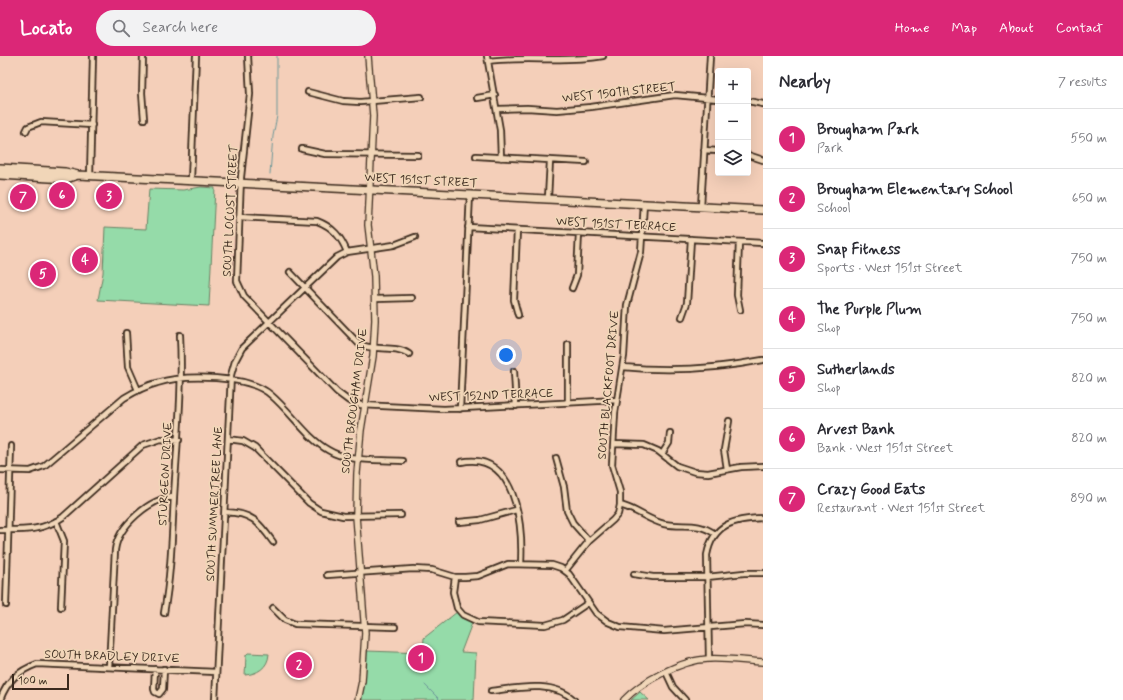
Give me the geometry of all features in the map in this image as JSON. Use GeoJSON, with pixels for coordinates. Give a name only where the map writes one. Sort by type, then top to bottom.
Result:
{"type":"FeatureCollection","features":[{"type":"Feature","properties":{"kind":"main road","name":"WEST 151ST STREET"},"geometry":{"type":"LineString","coordinates":[[0,168],[65,172],[90,176],[763,210]]}},
{"type":"Feature","properties":{"kind":"main road","name":"WEST 151ST STREET"},"geometry":{"type":"LineString","coordinates":[[0,175],[66,179],[78,175]]}},
{"type":"Feature","properties":{"kind":"street"},"geometry":{"type":"LineString","coordinates":[[90,176],[93,56]]}},
{"type":"Feature","properties":{"kind":"street"},"geometry":{"type":"LineString","coordinates":[[143,56],[142,93],[144,119]]}},
{"type":"Feature","properties":{"kind":"street"},"geometry":{"type":"LineString","coordinates":[[191,180],[196,56]]}},
{"type":"Feature","properties":{"kind":"street","name":"SOUTH LOCUST STREET"},"geometry":{"type":"LineString","coordinates":[[248,56],[250,107],[240,183],[237,281],[244,296],[342,396],[357,404],[365,404]]}},
{"type":"Feature","properties":{"kind":"street","name":"SOUTH BROUGHAM DRIVE"},"geometry":{"type":"LineString","coordinates":[[358,700],[362,681],[364,626],[356,516],[358,458],[373,347],[375,299],[368,210],[372,102],[368,56]]}},
{"type":"Feature","properties":{"kind":"street"},"geometry":{"type":"LineString","coordinates":[[501,158],[498,110],[488,58],[552,60],[603,56]]}},
{"type":"Feature","properties":{"kind":"street"},"geometry":{"type":"LineString","coordinates":[[701,206],[710,56]]}},
{"type":"Feature","properties":{"kind":"street"},"geometry":{"type":"LineString","coordinates":[[308,92],[343,101],[372,102],[421,97]]}},
{"type":"Feature","properties":{"kind":"street"},"geometry":{"type":"LineString","coordinates":[[477,98],[495,95]]}},
{"type":"Feature","properties":{"kind":"street","name":"WEST 150TH STREET"},"geometry":{"type":"LineString","coordinates":[[498,110],[527,108],[557,110],[591,107],[675,95],[715,99]]}},
{"type":"Feature","properties":{"kind":"street"},"geometry":{"type":"LineString","coordinates":[[751,102],[763,104]]}},
{"type":"Feature","properties":{"kind":"street"},"geometry":{"type":"LineString","coordinates":[[26,131],[28,127],[41,122],[92,125]]}},
{"type":"Feature","properties":{"kind":"street"},"geometry":{"type":"LineString","coordinates":[[302,149],[320,154],[418,155]]}},
{"type":"Feature","properties":{"kind":"street"},"geometry":{"type":"LineString","coordinates":[[704,150],[715,151]]}},
{"type":"Feature","properties":{"kind":"street"},"geometry":{"type":"LineString","coordinates":[[476,156],[586,162]]}},
{"type":"Feature","properties":{"kind":"street"},"geometry":{"type":"LineString","coordinates":[[751,156],[763,160]]}},
{"type":"Feature","properties":{"kind":"street"},"geometry":{"type":"LineString","coordinates":[[548,198],[550,160]]}},
{"type":"Feature","properties":{"kind":"street"},"geometry":{"type":"LineString","coordinates":[[460,409],[470,194]]}},
{"type":"Feature","properties":{"kind":"street","name":"SOUTH BLACKFOOT DRIVE"},"geometry":{"type":"LineString","coordinates":[[620,506],[620,492],[612,465],[617,400],[623,367],[627,305],[638,265],[644,203]]}},
{"type":"Feature","properties":{"kind":"street"},"geometry":{"type":"LineString","coordinates":[[239,217],[317,221],[328,226],[337,233],[347,252],[394,245],[415,237]]}},
{"type":"Feature","properties":{"kind":"street","name":"WEST 151ST TERRACE"},"geometry":{"type":"LineString","coordinates":[[468,227],[763,243]]}},
{"type":"Feature","properties":{"kind":"street"},"geometry":{"type":"LineString","coordinates":[[517,230],[514,300],[518,315]]}},
{"type":"Feature","properties":{"kind":"street"},"geometry":{"type":"LineString","coordinates":[[572,288],[577,275],[579,233]]}},
{"type":"Feature","properties":{"kind":"street"},"geometry":{"type":"LineString","coordinates":[[682,317],[687,303],[691,239]]}},
{"type":"Feature","properties":{"kind":"street"},"geometry":{"type":"LineString","coordinates":[[739,242],[737,295],[740,310]]}},
{"type":"Feature","properties":{"kind":"street","name":"SOUTH SUMMERTREE LANE"},"geometry":{"type":"LineString","coordinates":[[215,700],[232,368],[238,355],[270,322],[337,258],[347,252]]}},
{"type":"Feature","properties":{"kind":"street"},"geometry":{"type":"LineString","coordinates":[[290,272],[359,344],[373,347],[401,349],[409,354]]}},
{"type":"Feature","properties":{"kind":"street"},"geometry":{"type":"LineString","coordinates":[[375,299],[412,298]]}},
{"type":"Feature","properties":{"kind":"street"},"geometry":{"type":"LineString","coordinates":[[126,333],[128,367],[138,390]]}},
{"type":"Feature","properties":{"kind":"street","name":"STURGEON DRIVE"},"geometry":{"type":"LineString","coordinates":[[164,613],[172,559],[174,497],[179,440],[181,378],[180,335]]}},
{"type":"Feature","properties":{"kind":"street"},"geometry":{"type":"LineString","coordinates":[[568,344],[568,403]]}},
{"type":"Feature","properties":{"kind":"street"},"geometry":{"type":"LineString","coordinates":[[623,367],[658,370],[690,370],[763,360]]}},
{"type":"Feature","properties":{"kind":"street"},"geometry":{"type":"LineString","coordinates":[[514,371],[516,406]]}},
{"type":"Feature","properties":{"kind":"street"},"geometry":{"type":"LineString","coordinates":[[0,470],[33,471],[51,462],[113,406],[146,386],[181,378],[249,382],[265,390],[321,445],[335,453],[358,458],[403,461]]}},
{"type":"Feature","properties":{"kind":"street","name":"WEST 152ND TERRACE"},"geometry":{"type":"LineString","coordinates":[[365,404],[460,409],[617,400]]}},
{"type":"Feature","properties":{"kind":"street"},"geometry":{"type":"LineString","coordinates":[[727,469],[724,450],[729,421]]}},
{"type":"Feature","properties":{"kind":"street"},"geometry":{"type":"LineString","coordinates":[[662,454],[669,443],[670,433]]}},
{"type":"Feature","properties":{"kind":"street"},"geometry":{"type":"LineString","coordinates":[[228,438],[243,441],[254,448],[316,509],[332,515],[401,515]]}},
{"type":"Feature","properties":{"kind":"street"},"geometry":{"type":"LineString","coordinates":[[0,530],[34,530],[56,522],[143,445],[161,439],[179,440]]}},
{"type":"Feature","properties":{"kind":"street"},"geometry":{"type":"LineString","coordinates":[[614,444],[644,445],[662,454],[677,466],[690,471],[708,473],[727,469],[763,466]]}},
{"type":"Feature","properties":{"kind":"street"},"geometry":{"type":"LineString","coordinates":[[6,605],[7,530],[11,446]]}},
{"type":"Feature","properties":{"kind":"street"},"geometry":{"type":"LineString","coordinates":[[556,458],[564,487],[567,511],[573,523],[589,541]]}},
{"type":"Feature","properties":{"kind":"street"},"geometry":{"type":"LineString","coordinates":[[461,462],[478,460],[490,464],[496,467],[504,477],[516,510],[522,546],[521,564]]}},
{"type":"Feature","properties":{"kind":"street"},"geometry":{"type":"LineString","coordinates":[[109,667],[117,541],[125,527],[150,504],[159,499],[174,497]]}},
{"type":"Feature","properties":{"kind":"street"},"geometry":{"type":"LineString","coordinates":[[565,571],[589,541],[613,520],[618,514],[620,506],[630,508],[659,523],[678,526],[695,525],[706,528],[716,534]]}},
{"type":"Feature","properties":{"kind":"street"},"geometry":{"type":"LineString","coordinates":[[459,522],[480,520],[516,510]]}},
{"type":"Feature","properties":{"kind":"street"},"geometry":{"type":"LineString","coordinates":[[225,512],[241,513],[253,518],[273,542]]}},
{"type":"Feature","properties":{"kind":"street"},"geometry":{"type":"LineString","coordinates":[[708,659],[707,552],[716,534],[726,525],[734,521],[763,518]]}},
{"type":"Feature","properties":{"kind":"street"},"geometry":{"type":"LineString","coordinates":[[56,522],[64,541],[61,607]]}},
{"type":"Feature","properties":{"kind":"street"},"geometry":{"type":"LineString","coordinates":[[327,574],[392,569],[428,569],[455,577],[478,576],[502,566],[521,564],[552,565],[569,574],[588,603],[602,619],[620,627],[664,631],[745,624],[763,626]]}},
{"type":"Feature","properties":{"kind":"street"},"geometry":{"type":"LineString","coordinates":[[634,574],[653,577],[707,578],[744,572],[763,573]]}},
{"type":"Feature","properties":{"kind":"street"},"geometry":{"type":"LineString","coordinates":[[455,577],[452,592],[454,603],[464,615],[478,622],[540,625],[553,624],[563,620],[588,603]]}},
{"type":"Feature","properties":{"kind":"street"},"geometry":{"type":"LineString","coordinates":[[273,608],[285,620],[295,624],[395,627]]}},
{"type":"Feature","properties":{"kind":"street"},"geometry":{"type":"LineString","coordinates":[[624,700],[638,687],[666,672],[691,662],[708,659],[763,662]]}},
{"type":"Feature","properties":{"kind":"street","name":"SOUTH BRADLEY DRIVE"},"geometry":{"type":"LineString","coordinates":[[0,700],[4,690],[14,676],[38,664],[216,672]]}},
{"type":"Feature","properties":{"kind":"street"},"geometry":{"type":"LineString","coordinates":[[155,669],[154,689],[155,692],[159,694],[163,689],[164,669]]}},
{"type":"Feature","properties":{"kind":"street"},"geometry":{"type":"LineString","coordinates":[[666,672],[673,687],[685,700]]}},
{"type":"Feature","properties":{"kind":"street"},"geometry":{"type":"LineString","coordinates":[[491,691],[540,688],[559,691],[574,700]]}},
{"type":"Feature","properties":{"kind":"green space"},"geometry":{"type":"Polygon","coordinates":[[[201,187],[215,188],[209,306],[98,300],[103,273],[105,227],[146,229],[149,189],[183,190],[201,187]]]}},
{"type":"Feature","properties":{"kind":"green space"},"geometry":{"type":"Polygon","coordinates":[[[457,612],[472,623],[461,652],[476,653],[474,700],[361,700],[365,681],[367,651],[423,653],[424,638],[457,612]]]}},
{"type":"Feature","properties":{"kind":"green space"},"geometry":{"type":"Polygon","coordinates":[[[248,653],[269,654],[267,663],[264,667],[258,672],[245,675],[246,655],[248,653]]]}},
{"type":"Feature","properties":{"kind":"green space"},"geometry":{"type":"Polygon","coordinates":[[[640,692],[649,700],[631,700],[640,692]]]}},
{"type":"Feature","properties":{"kind":"waterway"},"geometry":{"type":"LineString","coordinates":[[270,174],[273,136],[277,116],[277,56]]}},
{"type":"Feature","properties":{"kind":"waterway"},"geometry":{"type":"LineString","coordinates":[[425,685],[440,700]]}},
{"type":"Feature","properties":{"kind":"place","name":"Arvest Bank"},"geometry":{"type":"Point","coordinates":[62,195]}},
{"type":"Feature","properties":{"kind":"place","name":"Snap Fitness"},"geometry":{"type":"Point","coordinates":[109,196]}},
{"type":"Feature","properties":{"kind":"place","name":"Crazy Good Eats"},"geometry":{"type":"Point","coordinates":[23,197]}},
{"type":"Feature","properties":{"kind":"place","name":"The Purple Plum"},"geometry":{"type":"Point","coordinates":[85,260]}},
{"type":"Feature","properties":{"kind":"place","name":"Sutherlands"},"geometry":{"type":"Point","coordinates":[43,274]}},
{"type":"Feature","properties":{"kind":"place","name":"Brougham Park"},"geometry":{"type":"Point","coordinates":[421,658]}},
{"type":"Feature","properties":{"kind":"place","name":"Brougham Elementary School"},"geometry":{"type":"Point","coordinates":[299,665]}}]}
